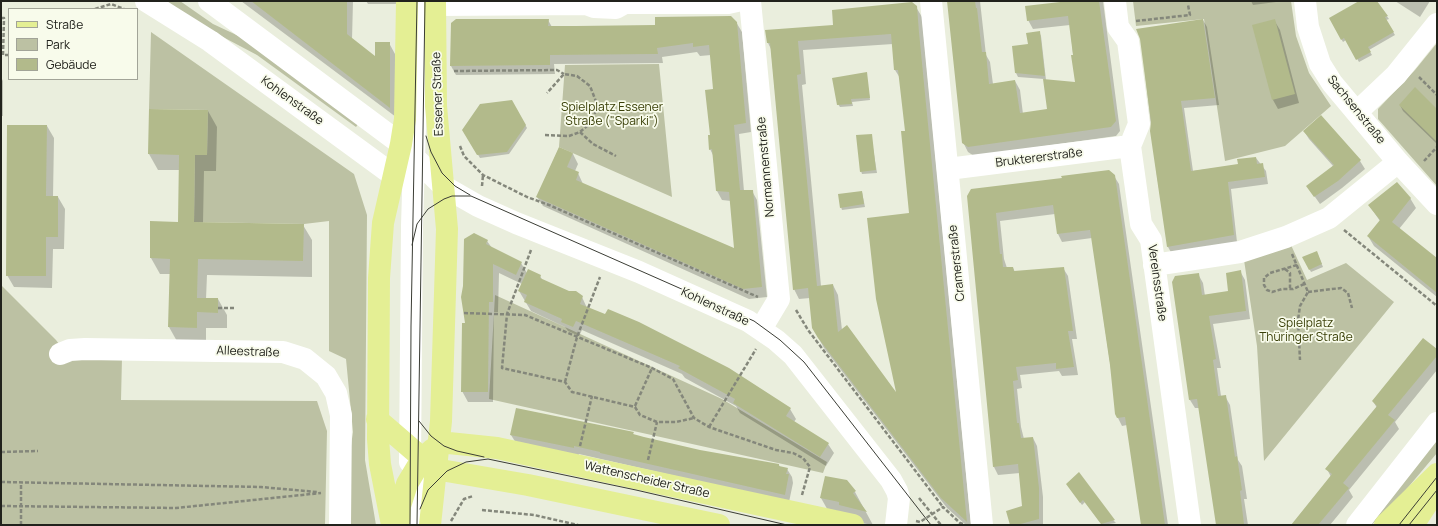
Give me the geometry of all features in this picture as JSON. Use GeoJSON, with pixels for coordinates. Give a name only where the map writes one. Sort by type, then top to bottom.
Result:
{"type":"FeatureCollection","features":[{"type":"Feature","properties":{"kind":"main road"},"geometry":{"type":"LineString","coordinates":[[399,525],[402,495],[419,462],[439,442],[444,376],[445,313],[446,228],[420,169],[405,119],[407,1]]}},
{"type":"Feature","properties":{"kind":"main road","name":"Essener Straße"},"geometry":{"type":"LineString","coordinates":[[420,169],[436,106],[436,71],[428,2]]}},
{"type":"Feature","properties":{"kind":"main road"},"geometry":{"type":"LineString","coordinates":[[392,525],[380,464],[377,419],[378,278],[383,223],[393,175],[420,169]]}},
{"type":"Feature","properties":{"kind":"main road"},"geometry":{"type":"LineString","coordinates":[[377,419],[419,462],[719,525]]}},
{"type":"Feature","properties":{"kind":"main road","name":"Wattenscheider Straße"},"geometry":{"type":"LineString","coordinates":[[439,442],[497,448],[853,525]]}},
{"type":"Feature","properties":{"kind":"main road"},"geometry":{"type":"LineString","coordinates":[[419,462],[430,525]]}},
{"type":"Feature","properties":{"kind":"main road"},"geometry":{"type":"LineString","coordinates":[[1385,525],[1437,474]]}},
{"type":"Feature","properties":{"kind":"main road"},"geometry":{"type":"LineString","coordinates":[[1413,525],[1437,489]]}},
{"type":"Feature","properties":{"kind":"street","name":"Kohlenstraße"},"geometry":{"type":"LineString","coordinates":[[146,1],[210,41],[393,175],[420,169]]}},
{"type":"Feature","properties":{"kind":"street","name":"Kohlenstraße"},"geometry":{"type":"LineString","coordinates":[[209,1],[420,169],[478,206],[606,260],[639,272],[710,303],[764,330],[793,355],[848,424],[897,491]]}},
{"type":"Feature","properties":{"kind":"street"},"geometry":{"type":"LineString","coordinates":[[417,525],[419,462],[420,169],[428,2],[586,4],[594,7],[616,8],[625,3],[728,3],[737,1]]}},
{"type":"Feature","properties":{"kind":"street","name":"Normannenstraße"},"geometry":{"type":"LineString","coordinates":[[750,1],[779,299],[764,330]]}},
{"type":"Feature","properties":{"kind":"street","name":"Cramerstraße"},"geometry":{"type":"LineString","coordinates":[[931,1],[982,525]]}},
{"type":"Feature","properties":{"kind":"street"},"geometry":{"type":"LineString","coordinates":[[1115,1],[1118,27],[1128,41],[1139,124],[1130,146]]}},
{"type":"Feature","properties":{"kind":"street","name":"Sachsenstraße"},"geometry":{"type":"LineString","coordinates":[[1305,1],[1308,28],[1320,64],[1332,83],[1398,162],[1437,204]]}},
{"type":"Feature","properties":{"kind":"street"},"geometry":{"type":"LineString","coordinates":[[1357,112],[1405,65],[1437,24]]}},
{"type":"Feature","properties":{"kind":"street","name":"Bruktererstraße"},"geometry":{"type":"LineString","coordinates":[[948,169],[1130,146]]}},
{"type":"Feature","properties":{"kind":"street","name":"Vereinsstraße"},"geometry":{"type":"LineString","coordinates":[[1130,146],[1141,224],[1151,240],[1190,525]]}},
{"type":"Feature","properties":{"kind":"street"},"geometry":{"type":"LineString","coordinates":[[1154,265],[1240,252],[1286,237],[1329,218],[1398,162]]}},
{"type":"Feature","properties":{"kind":"street","name":"Alleestraße"},"geometry":{"type":"LineString","coordinates":[[60,354],[70,350],[86,349],[283,352],[305,359],[326,376],[336,393],[341,415],[340,525]]}},
{"type":"Feature","properties":{"kind":"street"},"geometry":{"type":"LineString","coordinates":[[1357,525],[1437,423]]}},
{"type":"Feature","properties":{"kind":"street"},"geometry":{"type":"LineString","coordinates":[[410,525],[419,462]]}},
{"type":"Feature","properties":{"kind":"street"},"geometry":{"type":"LineString","coordinates":[[897,491],[899,503],[897,521]]}},
{"type":"Feature","properties":{"kind":"path"},"geometry":{"type":"LineString","coordinates":[[97,8],[111,4],[121,8]]}},
{"type":"Feature","properties":{"kind":"path"},"geometry":{"type":"LineString","coordinates":[[1118,22],[1190,15],[1188,5]]}},
{"type":"Feature","properties":{"kind":"path"},"geometry":{"type":"LineString","coordinates":[[1,18],[4,18],[3,55],[8,55]]}},
{"type":"Feature","properties":{"kind":"path"},"geometry":{"type":"LineString","coordinates":[[1405,65],[1437,95]]}},
{"type":"Feature","properties":{"kind":"path"},"geometry":{"type":"LineString","coordinates":[[436,71],[557,70],[564,74],[577,76],[582,79],[590,86],[598,104],[593,120],[580,132],[569,136],[545,135]]}},
{"type":"Feature","properties":{"kind":"path"},"geometry":{"type":"LineString","coordinates":[[547,93],[564,74]]}},
{"type":"Feature","properties":{"kind":"path"},"geometry":{"type":"LineString","coordinates":[[580,132],[593,144],[616,156]]}},
{"type":"Feature","properties":{"kind":"path"},"geometry":{"type":"LineString","coordinates":[[549,205],[507,314],[502,368],[565,382],[572,392],[635,407],[640,415],[657,422],[676,422],[694,418]]}},
{"type":"Feature","properties":{"kind":"path"},"geometry":{"type":"LineString","coordinates":[[1286,237],[1308,292]]}},
{"type":"Feature","properties":{"kind":"path"},"geometry":{"type":"LineString","coordinates":[[1354,238],[1437,306]]}},
{"type":"Feature","properties":{"kind":"path"},"geometry":{"type":"LineString","coordinates":[[565,382],[577,336],[606,260]]}},
{"type":"Feature","properties":{"kind":"path"},"geometry":{"type":"LineString","coordinates":[[1297,266],[1270,273],[1264,278],[1264,285],[1267,290],[1272,292],[1290,288],[1293,289],[1304,284]]}},
{"type":"Feature","properties":{"kind":"path"},"geometry":{"type":"LineString","coordinates":[[1285,268],[1290,273],[1290,288]]}},
{"type":"Feature","properties":{"kind":"path"},"geometry":{"type":"LineString","coordinates":[[1308,292],[1340,288],[1348,293],[1352,308]]}},
{"type":"Feature","properties":{"kind":"path"},"geometry":{"type":"LineString","coordinates":[[1300,360],[1298,320],[1300,306],[1308,292]]}},
{"type":"Feature","properties":{"kind":"path"},"geometry":{"type":"LineString","coordinates":[[218,308],[234,308]]}},
{"type":"Feature","properties":{"kind":"path"},"geometry":{"type":"LineString","coordinates":[[445,313],[525,315],[652,368],[673,379],[694,418],[709,427],[776,450],[793,453],[802,458],[810,467],[798,514]]}},
{"type":"Feature","properties":{"kind":"path"},"geometry":{"type":"LineString","coordinates":[[709,427],[764,330]]}},
{"type":"Feature","properties":{"kind":"path"},"geometry":{"type":"LineString","coordinates":[[635,407],[652,368]]}},
{"type":"Feature","properties":{"kind":"path"},"geometry":{"type":"LineString","coordinates":[[576,464],[592,396]]}},
{"type":"Feature","properties":{"kind":"path"},"geometry":{"type":"LineString","coordinates":[[644,479],[657,422]]}},
{"type":"Feature","properties":{"kind":"path"},"geometry":{"type":"LineString","coordinates":[[1,452],[38,451]]}},
{"type":"Feature","properties":{"kind":"path"},"geometry":{"type":"LineString","coordinates":[[1,482],[261,487],[323,493],[176,508],[1,506]]}},
{"type":"Feature","properties":{"kind":"path"},"geometry":{"type":"LineString","coordinates":[[20,525],[21,482]]}},
{"type":"Feature","properties":{"kind":"path"},"geometry":{"type":"LineString","coordinates":[[897,491],[918,497],[941,525]]}},
{"type":"Feature","properties":{"kind":"path"},"geometry":{"type":"LineString","coordinates":[[897,521],[919,524],[943,506],[960,524],[965,525]]}},
{"type":"Feature","properties":{"kind":"path"},"geometry":{"type":"LineString","coordinates":[[482,510],[534,515],[578,525]]}},
{"type":"Feature","properties":{"kind":"green space"},"geometry":{"type":"Polygon","coordinates":[[[163,1],[180,1],[213,24],[243,38],[359,123],[356,127],[257,55],[204,27],[163,1]]]}},
{"type":"Feature","properties":{"kind":"green space"},"geometry":{"type":"Polygon","coordinates":[[[1133,1],[1291,1],[1296,36],[1309,73],[1331,106],[1285,146],[1225,161],[1204,19],[1136,26],[1133,1]]]}},
{"type":"Feature","properties":{"kind":"green space"},"geometry":{"type":"Polygon","coordinates":[[[151,32],[354,174],[367,215],[365,460],[376,525],[348,525],[349,459],[353,432],[346,359],[329,351],[329,221],[304,224],[194,222],[195,155],[207,155],[208,110],[149,109],[151,32]]]}},
{"type":"Feature","properties":{"kind":"green space"},"geometry":{"type":"Polygon","coordinates":[[[1437,43],[1437,186],[1378,119],[1378,109],[1415,70],[1437,43]]]}},
{"type":"Feature","properties":{"kind":"green space","name":"Spielplatz Essener Straße (\"Sparki\")"},"geometry":{"type":"Polygon","coordinates":[[[659,64],[672,197],[559,147],[565,65],[659,64]]]}},
{"type":"Feature","properties":{"kind":"green space","name":"Spielplatz Thüringer Straße"},"geometry":{"type":"Polygon","coordinates":[[[1291,245],[1307,280],[1346,263],[1394,302],[1264,461],[1257,346],[1244,260],[1291,245]]]}},
{"type":"Feature","properties":{"kind":"green space"},"geometry":{"type":"Polygon","coordinates":[[[1,285],[56,340],[70,359],[122,358],[121,400],[317,401],[327,431],[325,525],[1,525],[1,285]]]}},
{"type":"Feature","properties":{"kind":"green space"},"geometry":{"type":"Polygon","coordinates":[[[495,295],[722,399],[827,462],[823,473],[489,399],[495,295]]]}},
{"type":"Feature","properties":{"kind":"green space"},"geometry":{"type":"Polygon","coordinates":[[[1437,438],[1437,453],[1394,504],[1371,525],[1437,438]]]}},
{"type":"Feature","properties":{"kind":"building"},"geometry":{"type":"Polygon","coordinates":[[[251,1],[347,1],[347,34],[375,56],[375,42],[390,42],[390,108],[251,1]]]}},
{"type":"Feature","properties":{"kind":"building"},"geometry":{"type":"Polygon","coordinates":[[[947,1],[975,1],[982,52],[986,52],[989,84],[1015,80],[1020,113],[1047,109],[1043,79],[1075,82],[1068,16],[1027,21],[1025,6],[1069,1],[1099,1],[1116,121],[1111,127],[968,147],[962,143],[947,1]]]}},
{"type":"Feature","properties":{"kind":"building"},"geometry":{"type":"Polygon","coordinates":[[[1359,1],[1377,1],[1388,16],[1385,17],[1394,32],[1368,47],[1371,52],[1356,60],[1344,38],[1341,40],[1329,18],[1359,1]]]}},
{"type":"Feature","properties":{"kind":"building"},"geometry":{"type":"Polygon","coordinates":[[[912,2],[917,6],[967,522],[941,498],[818,338],[812,328],[808,288],[793,290],[770,43],[767,43],[765,30],[833,25],[832,10],[912,2]],[[891,34],[798,41],[801,74],[797,75],[817,286],[833,284],[838,332],[847,325],[896,392],[876,299],[867,218],[909,213],[901,131],[905,131],[898,70],[894,70],[891,34]]]}},
{"type":"Feature","properties":{"kind":"building"},"geometry":{"type":"Polygon","coordinates":[[[731,16],[737,22],[746,123],[734,125],[740,190],[753,190],[762,287],[743,289],[536,197],[559,147],[573,153],[567,167],[579,172],[576,180],[734,248],[729,192],[716,191],[712,149],[709,150],[708,135],[710,135],[705,90],[713,89],[709,45],[693,47],[693,43],[657,48],[658,54],[550,55],[550,65],[450,66],[451,23],[456,19],[549,19],[548,26],[576,26],[655,25],[655,17],[731,16]]]}},
{"type":"Feature","properties":{"kind":"building"},"geometry":{"type":"Polygon","coordinates":[[[1203,19],[1215,98],[1181,101],[1191,171],[1238,164],[1237,159],[1256,157],[1257,164],[1263,163],[1265,177],[1228,182],[1234,235],[1167,247],[1150,131],[1151,122],[1140,39],[1136,29],[1203,19]]]}},
{"type":"Feature","properties":{"kind":"building"},"geometry":{"type":"Polygon","coordinates":[[[1275,19],[1295,94],[1272,100],[1252,25],[1275,19]]]}},
{"type":"Feature","properties":{"kind":"building"},"geometry":{"type":"Polygon","coordinates":[[[1040,31],[1045,76],[1015,73],[1012,46],[1028,44],[1026,33],[1040,31]]]}},
{"type":"Feature","properties":{"kind":"building"},"geometry":{"type":"Polygon","coordinates":[[[867,72],[870,98],[851,99],[852,104],[837,105],[832,78],[867,72]]]}},
{"type":"Feature","properties":{"kind":"building"},"geometry":{"type":"Polygon","coordinates":[[[1415,87],[1437,109],[1437,142],[1399,105],[1415,87]]]}},
{"type":"Feature","properties":{"kind":"building"},"geometry":{"type":"Polygon","coordinates":[[[512,100],[526,125],[507,152],[477,155],[462,130],[480,104],[512,100]]]}},
{"type":"Feature","properties":{"kind":"building"},"geometry":{"type":"Polygon","coordinates":[[[149,109],[208,110],[207,155],[195,155],[194,222],[304,224],[303,261],[198,259],[197,298],[218,298],[218,313],[197,312],[197,328],[168,327],[170,259],[150,258],[150,221],[178,222],[179,155],[148,154],[149,109]]]}},
{"type":"Feature","properties":{"kind":"building"},"geometry":{"type":"Polygon","coordinates":[[[1321,115],[1361,160],[1338,181],[1314,197],[1306,186],[1334,165],[1303,131],[1321,115]]]}},
{"type":"Feature","properties":{"kind":"building"},"geometry":{"type":"Polygon","coordinates":[[[7,125],[47,125],[46,196],[58,196],[58,237],[46,237],[46,276],[6,276],[7,125]]]}},
{"type":"Feature","properties":{"kind":"building"},"geometry":{"type":"Polygon","coordinates":[[[872,134],[876,170],[860,172],[856,135],[872,134]]]}},
{"type":"Feature","properties":{"kind":"building"},"geometry":{"type":"Polygon","coordinates":[[[1109,170],[1115,175],[1165,525],[1141,525],[1125,417],[1117,418],[1115,414],[1110,365],[1090,230],[1057,234],[1053,205],[996,213],[1000,254],[1002,254],[1003,267],[1013,267],[1014,271],[1064,267],[1073,331],[1068,331],[1074,367],[1056,369],[1056,363],[1016,367],[1018,380],[1013,381],[1017,423],[1019,423],[1021,438],[1033,437],[1039,488],[1039,519],[1017,525],[1010,525],[1006,511],[1022,506],[1018,464],[993,467],[967,196],[971,189],[1062,178],[1061,176],[1109,170]]]}},
{"type":"Feature","properties":{"kind":"building"},"geometry":{"type":"Polygon","coordinates":[[[1397,182],[1411,198],[1392,222],[1437,258],[1437,293],[1367,236],[1380,220],[1368,205],[1397,182]]]}},
{"type":"Feature","properties":{"kind":"building"},"geometry":{"type":"Polygon","coordinates":[[[862,191],[864,204],[840,208],[838,194],[862,191]]]}},
{"type":"Feature","properties":{"kind":"building"},"geometry":{"type":"Polygon","coordinates":[[[474,233],[488,240],[486,244],[522,262],[516,275],[493,264],[493,302],[489,302],[488,392],[461,392],[462,323],[465,323],[461,297],[463,286],[464,239],[474,233]]]}},
{"type":"Feature","properties":{"kind":"building"},"geometry":{"type":"Polygon","coordinates":[[[1317,251],[1322,264],[1309,270],[1302,257],[1317,251]]]}},
{"type":"Feature","properties":{"kind":"building"},"geometry":{"type":"Polygon","coordinates":[[[528,269],[541,275],[540,278],[569,291],[576,291],[583,296],[580,304],[605,314],[608,309],[639,322],[729,368],[791,408],[786,416],[829,443],[820,457],[733,403],[735,399],[678,368],[680,366],[576,321],[573,327],[561,322],[562,319],[524,302],[527,295],[518,291],[528,269]]]}},
{"type":"Feature","properties":{"kind":"building"},"geometry":{"type":"Polygon","coordinates":[[[1241,270],[1246,311],[1209,316],[1216,359],[1213,360],[1218,396],[1226,395],[1235,457],[1237,456],[1242,490],[1240,491],[1244,524],[1216,525],[1197,399],[1189,400],[1172,282],[1175,276],[1199,273],[1202,295],[1228,291],[1226,273],[1241,270]]]}},
{"type":"Feature","properties":{"kind":"building"},"geometry":{"type":"Polygon","coordinates":[[[1423,338],[1437,349],[1437,356],[1388,415],[1395,420],[1343,483],[1349,488],[1318,525],[1291,525],[1332,474],[1325,469],[1377,406],[1372,401],[1423,338]]]}},
{"type":"Feature","properties":{"kind":"building"},"geometry":{"type":"Polygon","coordinates":[[[516,408],[634,432],[633,434],[700,450],[779,464],[779,466],[788,468],[786,474],[789,474],[785,495],[574,446],[574,448],[510,435],[516,408]]]}},
{"type":"Feature","properties":{"kind":"building"},"geometry":{"type":"Polygon","coordinates":[[[1079,472],[1115,520],[1101,524],[1083,500],[1080,503],[1066,484],[1079,472]]]}},
{"type":"Feature","properties":{"kind":"building"},"geometry":{"type":"Polygon","coordinates":[[[825,476],[847,480],[856,491],[853,493],[867,512],[839,505],[839,502],[820,498],[825,476]]]}},
{"type":"Feature","properties":{"kind":"tram line"},"geometry":{"type":"LineString","coordinates":[[410,525],[411,326],[417,1]]}},
{"type":"Feature","properties":{"kind":"tram line"},"geometry":{"type":"LineString","coordinates":[[417,525],[425,1]]}},
{"type":"Feature","properties":{"kind":"tram line"},"geometry":{"type":"LineString","coordinates":[[426,136],[431,152],[442,173],[455,186],[470,195]]}},
{"type":"Feature","properties":{"kind":"tram line"},"geometry":{"type":"LineString","coordinates":[[412,245],[417,224],[428,209],[452,196],[471,196],[754,321],[780,340],[804,362],[931,525]]}},
{"type":"Feature","properties":{"kind":"tram line"},"geometry":{"type":"LineString","coordinates":[[419,421],[431,436],[444,446],[457,451],[484,457]]}},
{"type":"Feature","properties":{"kind":"tram line"},"geometry":{"type":"LineString","coordinates":[[420,509],[428,490],[447,471],[466,462],[488,459],[636,490],[787,525]]}},
{"type":"Feature","properties":{"kind":"tram line"},"geometry":{"type":"LineString","coordinates":[[1399,525],[1437,477]]}},
{"type":"Feature","properties":{"kind":"tram line"},"geometry":{"type":"LineString","coordinates":[[1409,525],[1437,490]]}}]}
